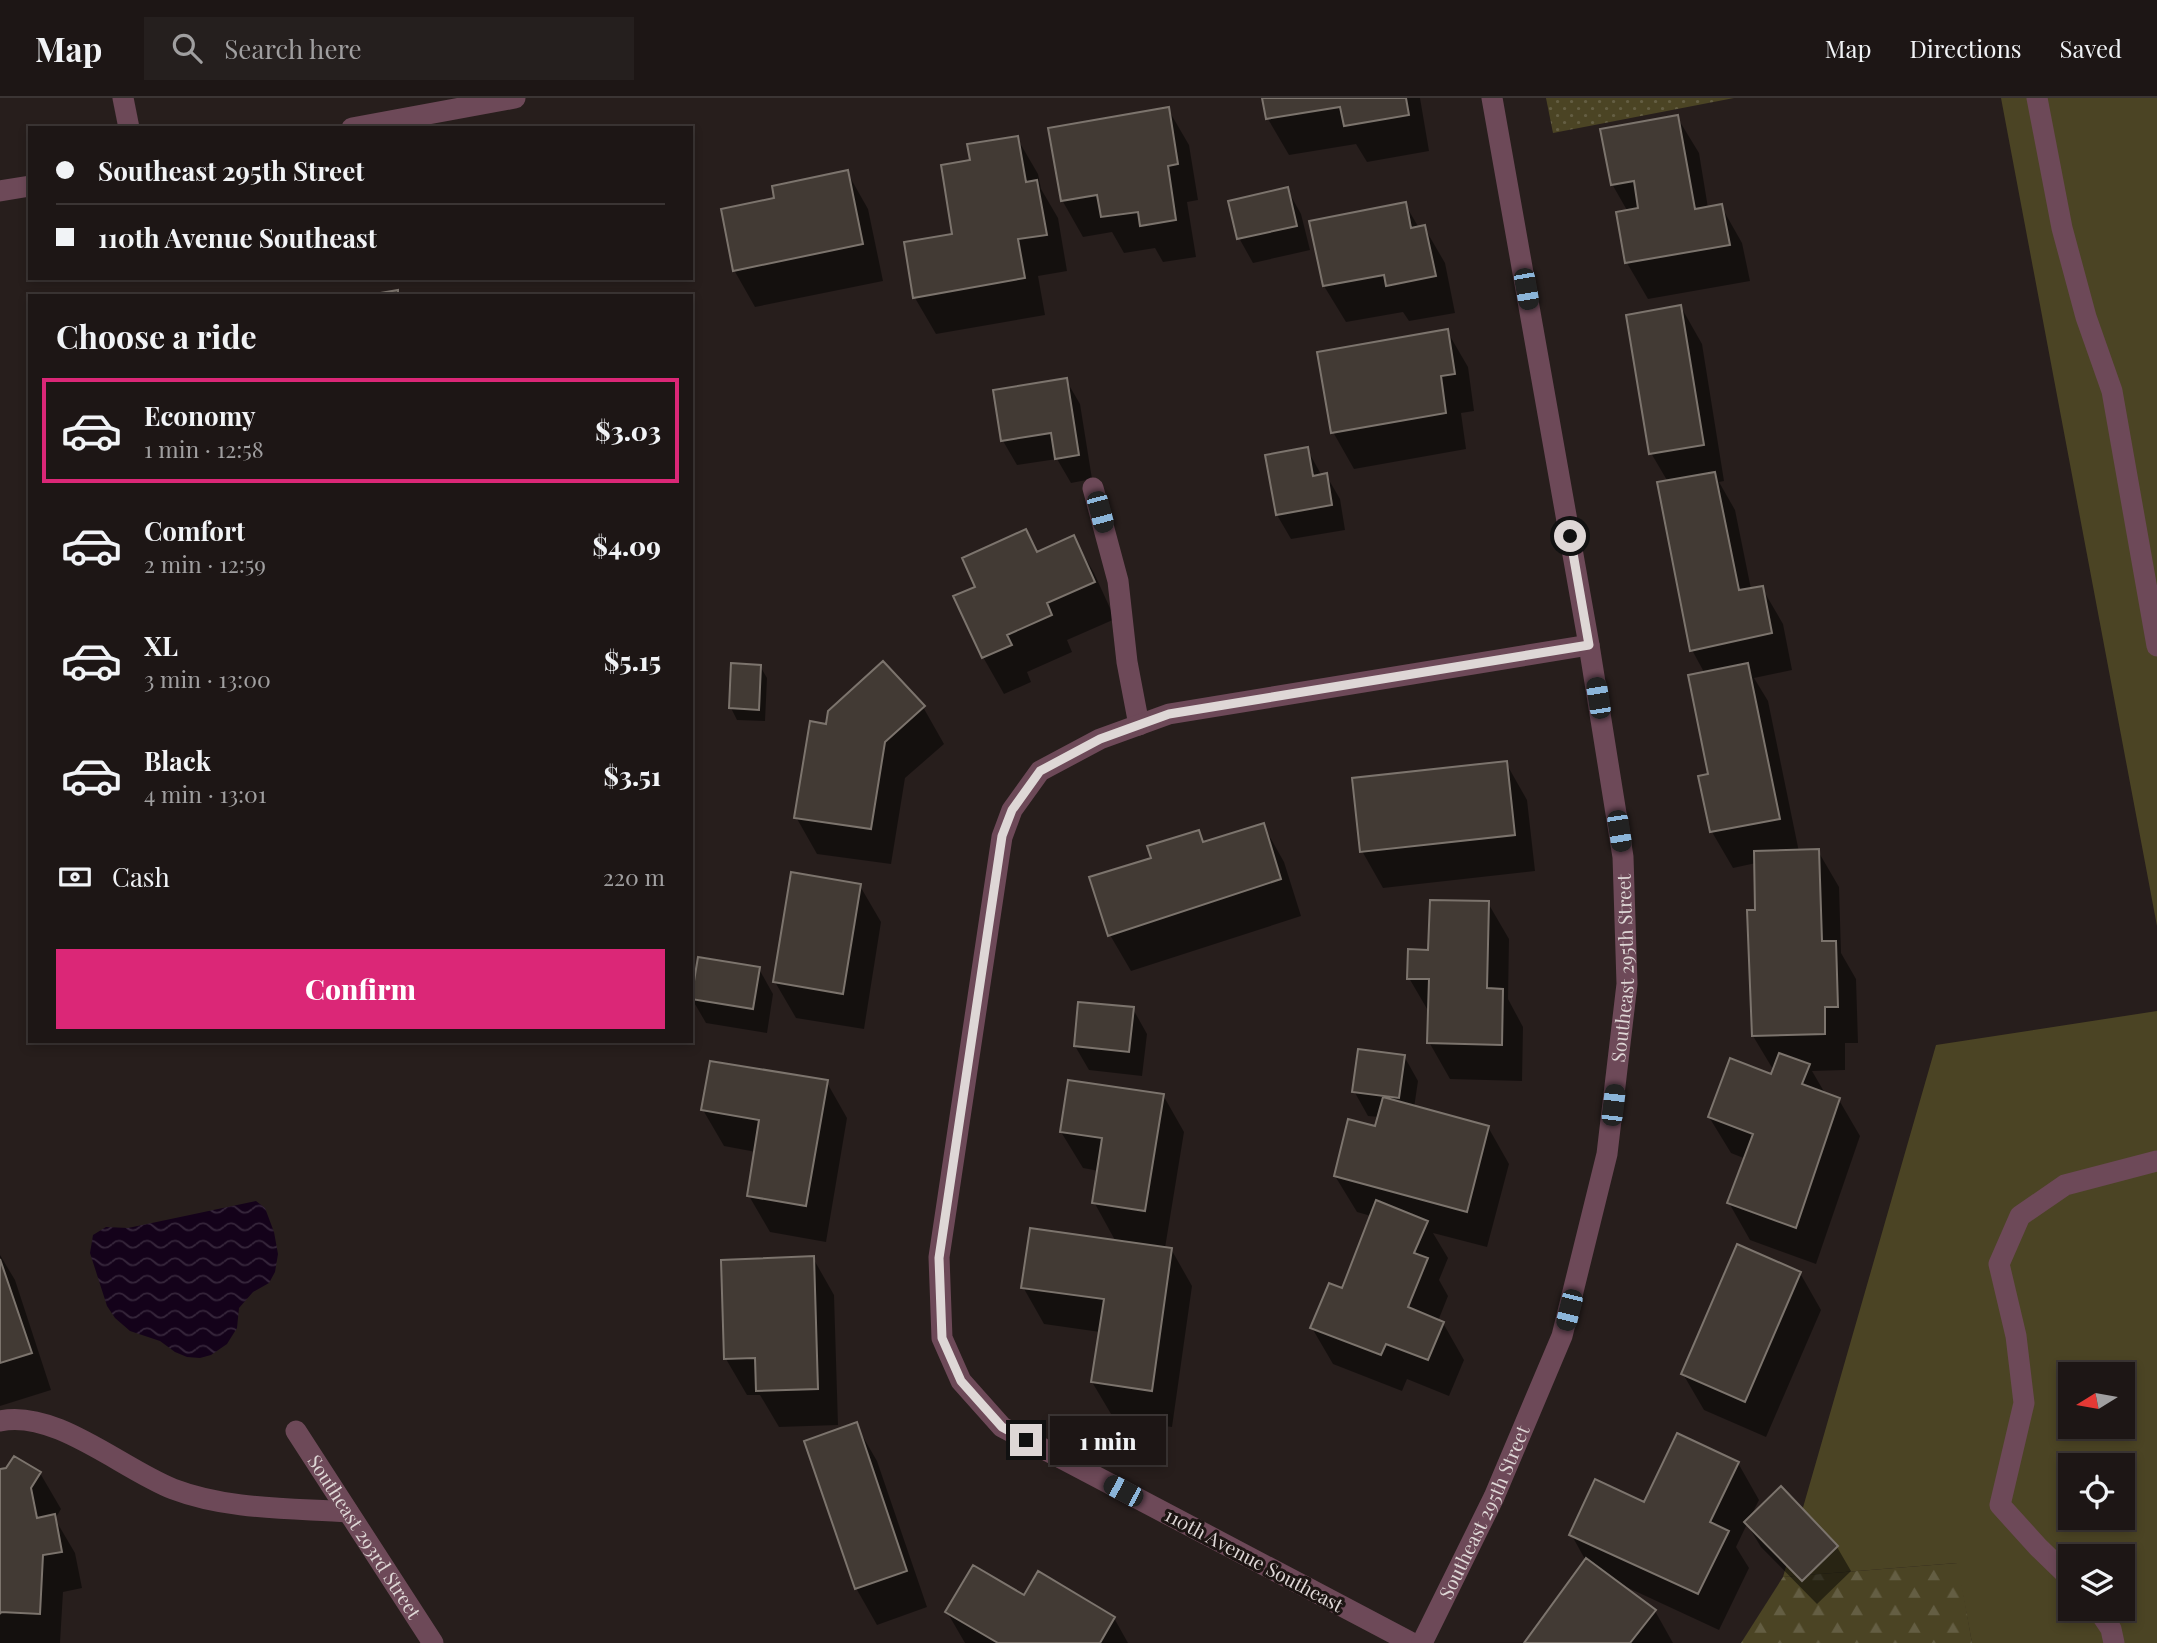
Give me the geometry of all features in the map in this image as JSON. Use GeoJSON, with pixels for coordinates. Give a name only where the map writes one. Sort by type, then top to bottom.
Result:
{"type":"FeatureCollection","features":[{"type":"Feature","properties":{"kind":"street"},"geometry":{"type":"LineString","coordinates":[[123,98],[129,126]]}},
{"type":"Feature","properties":{"kind":"street"},"geometry":{"type":"LineString","coordinates":[[363,126],[514,98]]}},
{"type":"Feature","properties":{"kind":"street","name":"Southeast 295th Street"},"geometry":{"type":"LineString","coordinates":[[1422,1643],[1494,1497],[1562,1336],[1608,1154],[1628,984],[1624,870],[1589,645],[1492,98]]}},
{"type":"Feature","properties":{"kind":"street"},"geometry":{"type":"LineString","coordinates":[[2037,98],[2062,228],[2086,317],[2112,391],[2157,646]]}},
{"type":"Feature","properties":{"kind":"street"},"geometry":{"type":"LineString","coordinates":[[0,191],[28,186]]}},
{"type":"Feature","properties":{"kind":"street"},"geometry":{"type":"LineString","coordinates":[[1093,488],[1118,581],[1127,662],[1139,725],[1169,714],[1589,645]]}},
{"type":"Feature","properties":{"kind":"street","name":"110th Avenue Southeast"},"geometry":{"type":"LineString","coordinates":[[1139,725],[1100,739],[1040,771],[1012,810],[1002,836],[939,1258],[942,1338],[961,1381],[1002,1427],[1412,1643]]}},
{"type":"Feature","properties":{"kind":"street"},"geometry":{"type":"LineString","coordinates":[[2058,1566],[2000,1505],[2024,1403],[2016,1336],[1999,1264],[2020,1216],[2065,1185],[2157,1161]]}},
{"type":"Feature","properties":{"kind":"street"},"geometry":{"type":"LineString","coordinates":[[0,1421],[28,1419],[60,1430],[172,1489],[227,1504],[348,1512]]}},
{"type":"Feature","properties":{"kind":"street","name":"Southeast 293rd Street"},"geometry":{"type":"LineString","coordinates":[[296,1431],[433,1643]]}},
{"type":"Feature","properties":{"kind":"street"},"geometry":{"type":"LineString","coordinates":[[2105,1621],[2111,1629],[2114,1643]]}},
{"type":"Feature","properties":{"kind":"green space"},"geometry":{"type":"Polygon","coordinates":[[[1546,98],[1734,98],[1553,133],[1546,98]]]}},
{"type":"Feature","properties":{"kind":"green space"},"geometry":{"type":"Polygon","coordinates":[[[2001,98],[2157,98],[2157,926],[2001,98]]]}},
{"type":"Feature","properties":{"kind":"green space"},"geometry":{"type":"Polygon","coordinates":[[[2157,1011],[2157,1643],[1972,1643],[1957,1563],[1783,1577],[1936,1045],[2157,1011]]]}},
{"type":"Feature","properties":{"kind":"green space"},"geometry":{"type":"Polygon","coordinates":[[[1958,1563],[1972,1643],[1741,1643],[1783,1577],[1958,1563]]]}},
{"type":"Feature","properties":{"kind":"water"},"geometry":{"type":"Polygon","coordinates":[[[256,1201],[265,1208],[274,1232],[278,1254],[275,1272],[269,1283],[253,1292],[239,1308],[237,1328],[227,1344],[211,1355],[187,1357],[160,1341],[130,1331],[115,1318],[107,1306],[90,1253],[93,1235],[106,1227],[128,1228],[256,1201]]]}},
{"type":"Feature","properties":{"kind":"building"},"geometry":{"type":"Polygon","coordinates":[[[1262,98],[1406,98],[1409,115],[1344,126],[1340,107],[1266,119],[1262,98]]]}},
{"type":"Feature","properties":{"kind":"building"},"geometry":{"type":"Polygon","coordinates":[[[1169,107],[1178,164],[1168,166],[1176,220],[1140,226],[1138,212],[1101,217],[1097,195],[1061,201],[1048,128],[1169,107]]]}},
{"type":"Feature","properties":{"kind":"building"},"geometry":{"type":"Polygon","coordinates":[[[1678,115],[1695,209],[1722,204],[1730,245],[1625,263],[1616,212],[1638,208],[1634,181],[1611,185],[1600,129],[1678,115]]]}},
{"type":"Feature","properties":{"kind":"building"},"geometry":{"type":"Polygon","coordinates":[[[1018,136],[1026,182],[1037,180],[1047,235],[1018,239],[1025,278],[913,298],[904,242],[952,234],[941,165],[970,160],[967,144],[1018,136]]]}},
{"type":"Feature","properties":{"kind":"building"},"geometry":{"type":"Polygon","coordinates":[[[848,170],[863,244],[733,271],[721,209],[774,198],[772,186],[848,170]]]}},
{"type":"Feature","properties":{"kind":"building"},"geometry":{"type":"Polygon","coordinates":[[[1288,187],[1297,226],[1237,239],[1228,201],[1288,187]]]}},
{"type":"Feature","properties":{"kind":"building"},"geometry":{"type":"Polygon","coordinates":[[[1406,202],[1411,228],[1425,225],[1436,276],[1386,286],[1384,275],[1323,286],[1309,221],[1406,202]]]}},
{"type":"Feature","properties":{"kind":"building"},"geometry":{"type":"Polygon","coordinates":[[[398,290],[398,294],[375,294],[398,290]]]}},
{"type":"Feature","properties":{"kind":"building"},"geometry":{"type":"Polygon","coordinates":[[[1681,305],[1704,445],[1649,454],[1626,315],[1681,305]]]}},
{"type":"Feature","properties":{"kind":"building"},"geometry":{"type":"Polygon","coordinates":[[[1448,329],[1455,374],[1441,376],[1446,413],[1331,433],[1317,352],[1448,329]]]}},
{"type":"Feature","properties":{"kind":"building"},"geometry":{"type":"Polygon","coordinates":[[[1067,378],[1079,455],[1055,459],[1051,433],[1001,441],[993,390],[1067,378]]]}},
{"type":"Feature","properties":{"kind":"building"},"geometry":{"type":"Polygon","coordinates":[[[1308,447],[1313,476],[1327,473],[1332,505],[1276,515],[1265,455],[1308,447]]]}},
{"type":"Feature","properties":{"kind":"building"},"geometry":{"type":"Polygon","coordinates":[[[1715,472],[1739,590],[1763,586],[1772,633],[1690,651],[1657,482],[1715,472]]]}},
{"type":"Feature","properties":{"kind":"building"},"geometry":{"type":"Polygon","coordinates":[[[1026,529],[1037,552],[1074,535],[1095,582],[1047,603],[1052,615],[1007,635],[1012,645],[982,658],[953,596],[975,587],[962,558],[1026,529]]]}},
{"type":"Feature","properties":{"kind":"building"},"geometry":{"type":"Polygon","coordinates":[[[883,661],[925,706],[885,742],[871,829],[794,818],[810,721],[826,724],[828,711],[883,661]]]}},
{"type":"Feature","properties":{"kind":"building"},"geometry":{"type":"Polygon","coordinates":[[[731,663],[761,665],[759,710],[729,708],[731,663]]]}},
{"type":"Feature","properties":{"kind":"building"},"geometry":{"type":"Polygon","coordinates":[[[1748,663],[1780,819],[1710,832],[1698,776],[1708,774],[1688,675],[1748,663]]]}},
{"type":"Feature","properties":{"kind":"building"},"geometry":{"type":"Polygon","coordinates":[[[1507,761],[1515,835],[1360,852],[1352,778],[1507,761]]]}},
{"type":"Feature","properties":{"kind":"building"},"geometry":{"type":"Polygon","coordinates":[[[1264,823],[1281,879],[1108,936],[1089,877],[1151,858],[1147,846],[1199,830],[1203,842],[1264,823]]]}},
{"type":"Feature","properties":{"kind":"building"},"geometry":{"type":"Polygon","coordinates":[[[1819,849],[1822,941],[1836,941],[1838,1007],[1825,1007],[1825,1034],[1752,1036],[1747,910],[1755,910],[1754,851],[1819,849]]]}},
{"type":"Feature","properties":{"kind":"building"},"geometry":{"type":"Polygon","coordinates":[[[791,872],[861,884],[843,994],[773,982],[791,872]]]}},
{"type":"Feature","properties":{"kind":"building"},"geometry":{"type":"Polygon","coordinates":[[[1430,900],[1489,901],[1487,988],[1503,989],[1502,1045],[1427,1043],[1429,979],[1407,979],[1408,949],[1428,950],[1430,900]]]}},
{"type":"Feature","properties":{"kind":"building"},"geometry":{"type":"Polygon","coordinates":[[[698,957],[760,967],[753,1009],[693,999],[698,957]]]}},
{"type":"Feature","properties":{"kind":"building"},"geometry":{"type":"Polygon","coordinates":[[[1078,1002],[1134,1007],[1129,1052],[1074,1046],[1078,1002]]]}},
{"type":"Feature","properties":{"kind":"building"},"geometry":{"type":"Polygon","coordinates":[[[1358,1049],[1405,1055],[1399,1098],[1352,1092],[1358,1049]]]}},
{"type":"Feature","properties":{"kind":"building"},"geometry":{"type":"Polygon","coordinates":[[[1779,1053],[1810,1064],[1802,1084],[1840,1098],[1796,1228],[1727,1203],[1753,1134],[1708,1117],[1730,1058],[1771,1074],[1779,1053]]]}},
{"type":"Feature","properties":{"kind":"building"},"geometry":{"type":"Polygon","coordinates":[[[710,1061],[828,1080],[806,1206],[747,1196],[759,1120],[701,1110],[710,1061]]]}},
{"type":"Feature","properties":{"kind":"building"},"geometry":{"type":"Polygon","coordinates":[[[1068,1080],[1164,1094],[1145,1211],[1092,1203],[1102,1138],[1060,1132],[1068,1080]]]}},
{"type":"Feature","properties":{"kind":"building"},"geometry":{"type":"Polygon","coordinates":[[[1383,1097],[1489,1126],[1467,1212],[1334,1176],[1348,1119],[1375,1126],[1383,1097]]]}},
{"type":"Feature","properties":{"kind":"building"},"geometry":{"type":"Polygon","coordinates":[[[1376,1200],[1428,1221],[1414,1253],[1428,1258],[1408,1307],[1444,1322],[1428,1360],[1386,1344],[1381,1355],[1310,1328],[1329,1283],[1342,1288],[1376,1200]]]}},
{"type":"Feature","properties":{"kind":"building"},"geometry":{"type":"Polygon","coordinates":[[[1030,1228],[1172,1248],[1152,1391],[1091,1382],[1104,1299],[1021,1288],[1030,1228]]]}},
{"type":"Feature","properties":{"kind":"building"},"geometry":{"type":"Polygon","coordinates":[[[1737,1244],[1801,1272],[1745,1402],[1681,1374],[1737,1244]]]}},
{"type":"Feature","properties":{"kind":"building"},"geometry":{"type":"Polygon","coordinates":[[[814,1256],[818,1389],[756,1391],[755,1358],[724,1359],[721,1260],[814,1256]]]}},
{"type":"Feature","properties":{"kind":"building"},"geometry":{"type":"Polygon","coordinates":[[[0,1259],[32,1353],[0,1363],[0,1259]]]}},
{"type":"Feature","properties":{"kind":"building"},"geometry":{"type":"Polygon","coordinates":[[[857,1422],[907,1571],[855,1589],[804,1441],[857,1422]]]}},
{"type":"Feature","properties":{"kind":"building"},"geometry":{"type":"Polygon","coordinates":[[[1677,1433],[1739,1462],[1710,1522],[1729,1531],[1698,1594],[1569,1535],[1595,1479],[1644,1502],[1677,1433]]]}},
{"type":"Feature","properties":{"kind":"building"},"geometry":{"type":"Polygon","coordinates":[[[14,1456],[41,1472],[31,1488],[37,1518],[55,1514],[62,1552],[43,1555],[40,1614],[0,1614],[0,1469],[6,1468],[14,1456]]]}},
{"type":"Feature","properties":{"kind":"building"},"geometry":{"type":"Polygon","coordinates":[[[1781,1486],[1838,1546],[1802,1581],[1744,1522],[1781,1486]]]}},
{"type":"Feature","properties":{"kind":"building"},"geometry":{"type":"Polygon","coordinates":[[[1586,1558],[1656,1610],[1630,1643],[1524,1643],[1586,1558]]]}},
{"type":"Feature","properties":{"kind":"building"},"geometry":{"type":"Polygon","coordinates":[[[973,1565],[1024,1595],[1038,1571],[1115,1617],[1100,1643],[998,1643],[945,1612],[973,1565]]]}},
{"type":"Feature","properties":{"kind":"route"},"geometry":{"type":"LineString","coordinates":[[1026,1440],[1002,1427],[961,1381],[942,1338],[939,1258],[1002,836],[1012,810],[1040,771],[1100,739],[1169,714],[1589,645],[1570,536]]}}]}
